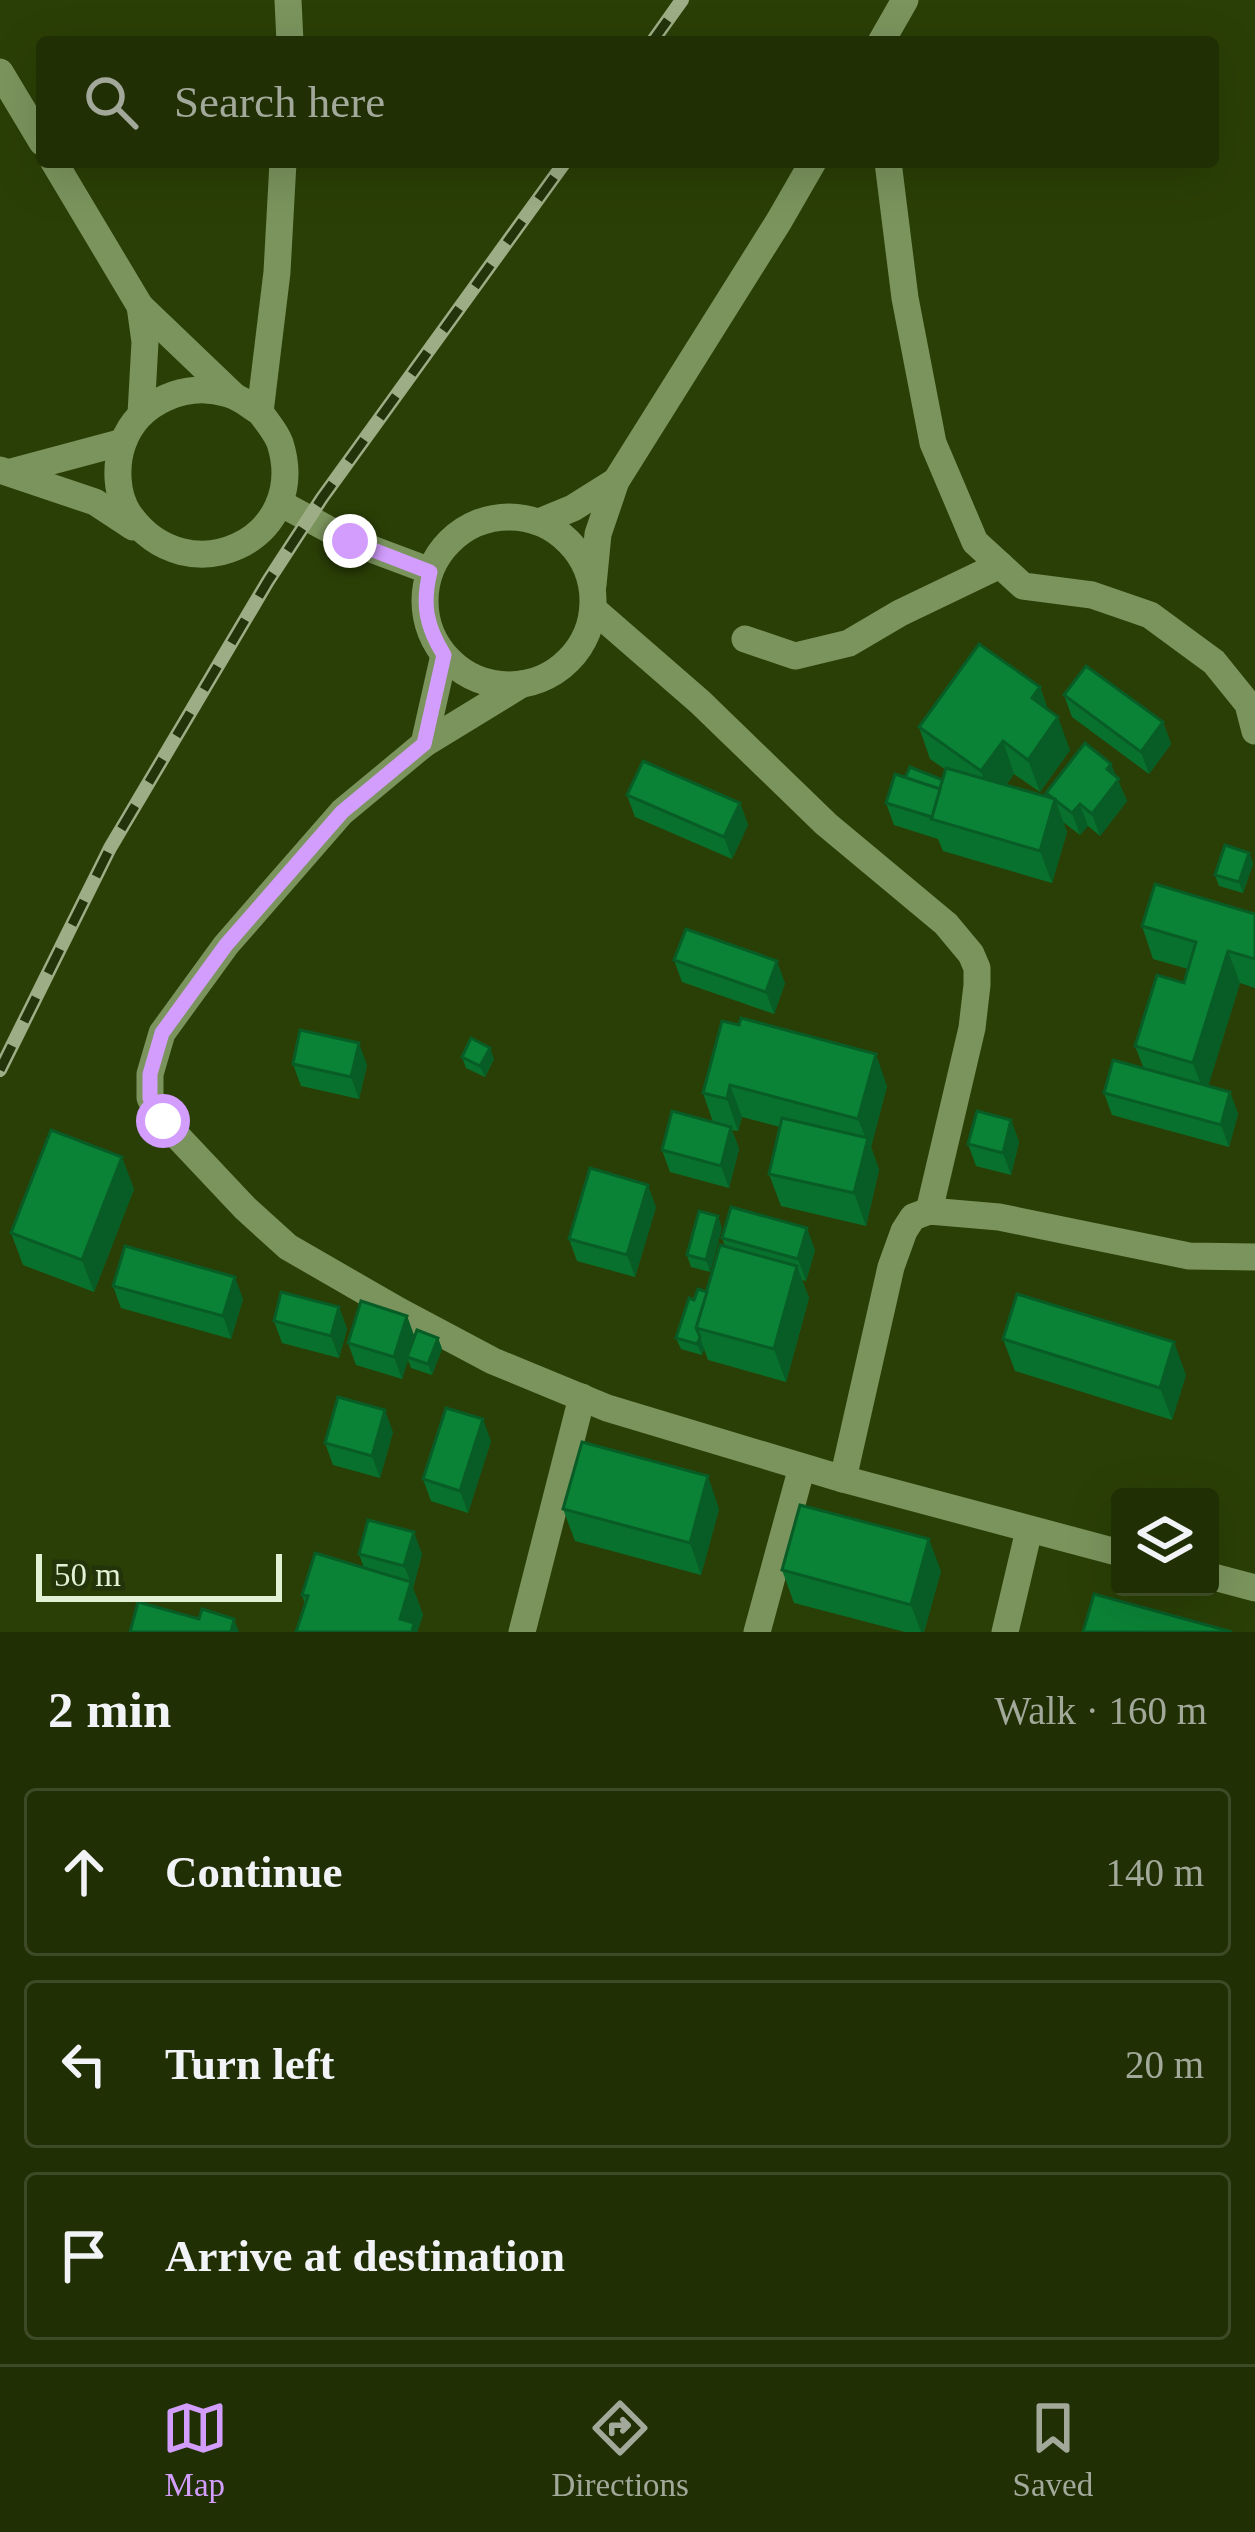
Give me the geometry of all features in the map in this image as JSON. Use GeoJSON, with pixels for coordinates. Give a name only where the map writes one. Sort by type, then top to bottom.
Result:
{"type":"FeatureCollection","features":[{"type":"Feature","properties":{"kind":"street"},"geometry":{"type":"LineString","coordinates":[[288,0],[290,36]]}},
{"type":"Feature","properties":{"kind":"street"},"geometry":{"type":"LineString","coordinates":[[884,36],[905,0]]}},
{"type":"Feature","properties":{"kind":"street"},"geometry":{"type":"LineString","coordinates":[[0,72],[36,132]]}},
{"type":"Feature","properties":{"kind":"street"},"geometry":{"type":"LineString","coordinates":[[6,471],[95,502],[170,549],[202,556],[234,550],[261,531],[280,503],[285,471],[279,439],[260,412],[232,394],[140,306],[58,168]]}},
{"type":"Feature","properties":{"kind":"street"},"geometry":{"type":"LineString","coordinates":[[260,412],[277,272],[283,168]]}},
{"type":"Feature","properties":{"kind":"street"},"geometry":{"type":"LineString","coordinates":[[810,168],[616,481],[598,534],[588,631],[578,650],[543,678],[522,685],[424,744],[342,812],[204,973],[162,1033],[150,1074],[150,1098],[163,1121],[244,1208],[288,1247],[493,1361],[607,1408],[843,1479],[1111,1551]]}},
{"type":"Feature","properties":{"kind":"street"},"geometry":{"type":"LineString","coordinates":[[889,168],[905,298],[934,443],[975,542],[1023,586],[1093,595],[1150,615],[1214,662],[1248,704],[1255,730]]}},
{"type":"Feature","properties":{"kind":"street"},"geometry":{"type":"LineString","coordinates":[[140,306],[145,342],[141,414]]}},
{"type":"Feature","properties":{"kind":"street"},"geometry":{"type":"LineString","coordinates":[[142,533],[124,506],[117,474],[123,442],[141,414],[168,396],[200,388],[232,394]]}},
{"type":"Feature","properties":{"kind":"street"},"geometry":{"type":"LineString","coordinates":[[6,471],[123,442]]}},
{"type":"Feature","properties":{"kind":"street"},"geometry":{"type":"LineString","coordinates":[[539,522],[573,508],[616,481]]}},
{"type":"Feature","properties":{"kind":"street"},"geometry":{"type":"LineString","coordinates":[[280,503],[350,541],[430,572]]}},
{"type":"Feature","properties":{"kind":"street"},"geometry":{"type":"LineString","coordinates":[[522,685],[500,685],[459,670],[432,636],[425,615],[425,593],[440,552],[455,536],[496,518],[518,517],[559,532],[586,566],[593,598],[826,824],[946,924],[971,954],[977,985],[972,1028],[929,1210]]}},
{"type":"Feature","properties":{"kind":"street"},"geometry":{"type":"LineString","coordinates":[[745,639],[795,656],[849,643],[1000,565]]}},
{"type":"Feature","properties":{"kind":"street"},"geometry":{"type":"LineString","coordinates":[[424,744],[444,655]]}},
{"type":"Feature","properties":{"kind":"street"},"geometry":{"type":"LineString","coordinates":[[843,1479],[891,1267],[914,1217],[929,1210],[999,1217],[1189,1256],[1255,1257]]}},
{"type":"Feature","properties":{"kind":"street"},"geometry":{"type":"LineString","coordinates":[[522,1632],[582,1397]]}},
{"type":"Feature","properties":{"kind":"street"},"geometry":{"type":"LineString","coordinates":[[757,1632],[802,1467]]}},
{"type":"Feature","properties":{"kind":"street"},"geometry":{"type":"LineString","coordinates":[[1005,1632],[1029,1530]]}},
{"type":"Feature","properties":{"kind":"street"},"geometry":{"type":"LineString","coordinates":[[1219,1578],[1255,1588]]}},
{"type":"Feature","properties":{"kind":"building"},"geometry":{"type":"Polygon","coordinates":[[[979,644],[1040,687],[1032,698],[1058,717],[1028,760],[1003,741],[981,771],[919,727],[979,644]]]}},
{"type":"Feature","properties":{"kind":"building"},"geometry":{"type":"Polygon","coordinates":[[[1086,666],[1163,722],[1141,752],[1064,695],[1086,666]]]}},
{"type":"Feature","properties":{"kind":"building"},"geometry":{"type":"Polygon","coordinates":[[[1085,743],[1111,764],[1107,769],[1119,779],[1092,814],[1080,804],[1072,813],[1046,793],[1085,743]]]}},
{"type":"Feature","properties":{"kind":"building"},"geometry":{"type":"Polygon","coordinates":[[[643,761],[740,803],[724,837],[627,795],[643,761]]]}},
{"type":"Feature","properties":{"kind":"building"},"geometry":{"type":"Polygon","coordinates":[[[910,767],[943,780],[940,789],[905,778],[910,767]]]}},
{"type":"Feature","properties":{"kind":"building"},"geometry":{"type":"Polygon","coordinates":[[[946,768],[1055,799],[1040,851],[931,819],[946,768]]]}},
{"type":"Feature","properties":{"kind":"building"},"geometry":{"type":"Polygon","coordinates":[[[895,774],[940,789],[932,817],[886,803],[895,774]]]}},
{"type":"Feature","properties":{"kind":"building"},"geometry":{"type":"Polygon","coordinates":[[[1225,845],[1249,853],[1239,882],[1215,875],[1225,845]]]}},
{"type":"Feature","properties":{"kind":"building"},"geometry":{"type":"Polygon","coordinates":[[[1155,884],[1255,914],[1255,959],[1228,951],[1193,1063],[1135,1046],[1157,975],[1184,983],[1196,942],[1142,926],[1155,884]]]}},
{"type":"Feature","properties":{"kind":"building"},"geometry":{"type":"Polygon","coordinates":[[[686,929],[777,961],[766,992],[674,960],[686,929]]]}},
{"type":"Feature","properties":{"kind":"building"},"geometry":{"type":"Polygon","coordinates":[[[741,1018],[876,1054],[858,1119],[730,1085],[727,1099],[703,1093],[722,1021],[739,1025],[741,1018]]]}},
{"type":"Feature","properties":{"kind":"building"},"geometry":{"type":"Polygon","coordinates":[[[300,1030],[359,1043],[351,1077],[293,1064],[300,1030]]]}},
{"type":"Feature","properties":{"kind":"building"},"geometry":{"type":"Polygon","coordinates":[[[471,1038],[490,1048],[480,1066],[462,1057],[471,1038]]]}},
{"type":"Feature","properties":{"kind":"building"},"geometry":{"type":"Polygon","coordinates":[[[1113,1060],[1230,1092],[1221,1125],[1104,1093],[1113,1060]]]}},
{"type":"Feature","properties":{"kind":"building"},"geometry":{"type":"Polygon","coordinates":[[[672,1111],[731,1127],[721,1166],[662,1150],[672,1111]]]}},
{"type":"Feature","properties":{"kind":"building"},"geometry":{"type":"Polygon","coordinates":[[[977,1111],[1011,1120],[1003,1153],[968,1144],[977,1111]]]}},
{"type":"Feature","properties":{"kind":"building"},"geometry":{"type":"Polygon","coordinates":[[[782,1118],[868,1138],[854,1193],[769,1174],[782,1118]]]}},
{"type":"Feature","properties":{"kind":"building"},"geometry":{"type":"Polygon","coordinates":[[[51,1130],[122,1157],[82,1260],[11,1233],[51,1130]]]}},
{"type":"Feature","properties":{"kind":"building"},"geometry":{"type":"Polygon","coordinates":[[[590,1168],[648,1185],[627,1255],[569,1239],[590,1168]]]}},
{"type":"Feature","properties":{"kind":"building"},"geometry":{"type":"Polygon","coordinates":[[[731,1207],[807,1228],[798,1259],[722,1238],[731,1207]]]}},
{"type":"Feature","properties":{"kind":"building"},"geometry":{"type":"Polygon","coordinates":[[[699,1211],[718,1216],[706,1260],[687,1255],[699,1211]]]}},
{"type":"Feature","properties":{"kind":"building"},"geometry":{"type":"Polygon","coordinates":[[[720,1245],[797,1266],[774,1349],[696,1328],[720,1245]]]}},
{"type":"Feature","properties":{"kind":"building"},"geometry":{"type":"Polygon","coordinates":[[[125,1246],[235,1277],[223,1316],[113,1286],[125,1246]]]}},
{"type":"Feature","properties":{"kind":"building"},"geometry":{"type":"Polygon","coordinates":[[[698,1289],[707,1292],[696,1328],[697,1344],[676,1338],[689,1298],[694,1300],[698,1289]]]}},
{"type":"Feature","properties":{"kind":"building"},"geometry":{"type":"Polygon","coordinates":[[[281,1292],[339,1307],[331,1336],[274,1321],[281,1292]]]}},
{"type":"Feature","properties":{"kind":"building"},"geometry":{"type":"Polygon","coordinates":[[[1017,1294],[1174,1342],[1160,1388],[1003,1339],[1017,1294]]]}},
{"type":"Feature","properties":{"kind":"building"},"geometry":{"type":"Polygon","coordinates":[[[361,1301],[407,1316],[394,1357],[348,1343],[361,1301]]]}},
{"type":"Feature","properties":{"kind":"building"},"geometry":{"type":"Polygon","coordinates":[[[417,1330],[438,1338],[428,1364],[407,1357],[417,1330]]]}},
{"type":"Feature","properties":{"kind":"building"},"geometry":{"type":"Polygon","coordinates":[[[338,1397],[385,1410],[372,1456],[325,1443],[338,1397]]]}},
{"type":"Feature","properties":{"kind":"building"},"geometry":{"type":"Polygon","coordinates":[[[446,1408],[483,1419],[460,1491],[423,1479],[446,1408]]]}},
{"type":"Feature","properties":{"kind":"building"},"geometry":{"type":"Polygon","coordinates":[[[582,1442],[708,1476],[690,1543],[563,1509],[582,1442]]]}},
{"type":"Feature","properties":{"kind":"building"},"geometry":{"type":"Polygon","coordinates":[[[800,1505],[929,1539],[911,1605],[782,1570],[800,1505]]]}},
{"type":"Feature","properties":{"kind":"building"},"geometry":{"type":"Polygon","coordinates":[[[368,1520],[414,1532],[404,1566],[359,1554],[368,1520]]]}},
{"type":"Feature","properties":{"kind":"building"},"geometry":{"type":"Polygon","coordinates":[[[315,1553],[411,1582],[400,1619],[414,1623],[412,1632],[296,1632],[315,1553]]]}},
{"type":"Feature","properties":{"kind":"building"},"geometry":{"type":"Polygon","coordinates":[[[1094,1594],[1232,1632],[1083,1632],[1094,1594]]]}},
{"type":"Feature","properties":{"kind":"building"},"geometry":{"type":"Polygon","coordinates":[[[138,1602],[199,1619],[202,1609],[234,1619],[231,1632],[130,1632],[138,1602]]]}},
{"type":"Feature","properties":{"kind":"railway"},"geometry":{"type":"LineString","coordinates":[[656,36],[682,0]]}},
{"type":"Feature","properties":{"kind":"railway"},"geometry":{"type":"LineString","coordinates":[[0,1070],[110,848],[268,581],[322,498],[561,168]]}},
{"type":"Feature","properties":{"kind":"route"},"geometry":{"type":"LineString","coordinates":[[163,1121],[150,1098],[150,1074],[162,1033],[193,987],[342,812],[424,744],[444,655],[425,615],[430,572],[350,541]]}}]}
